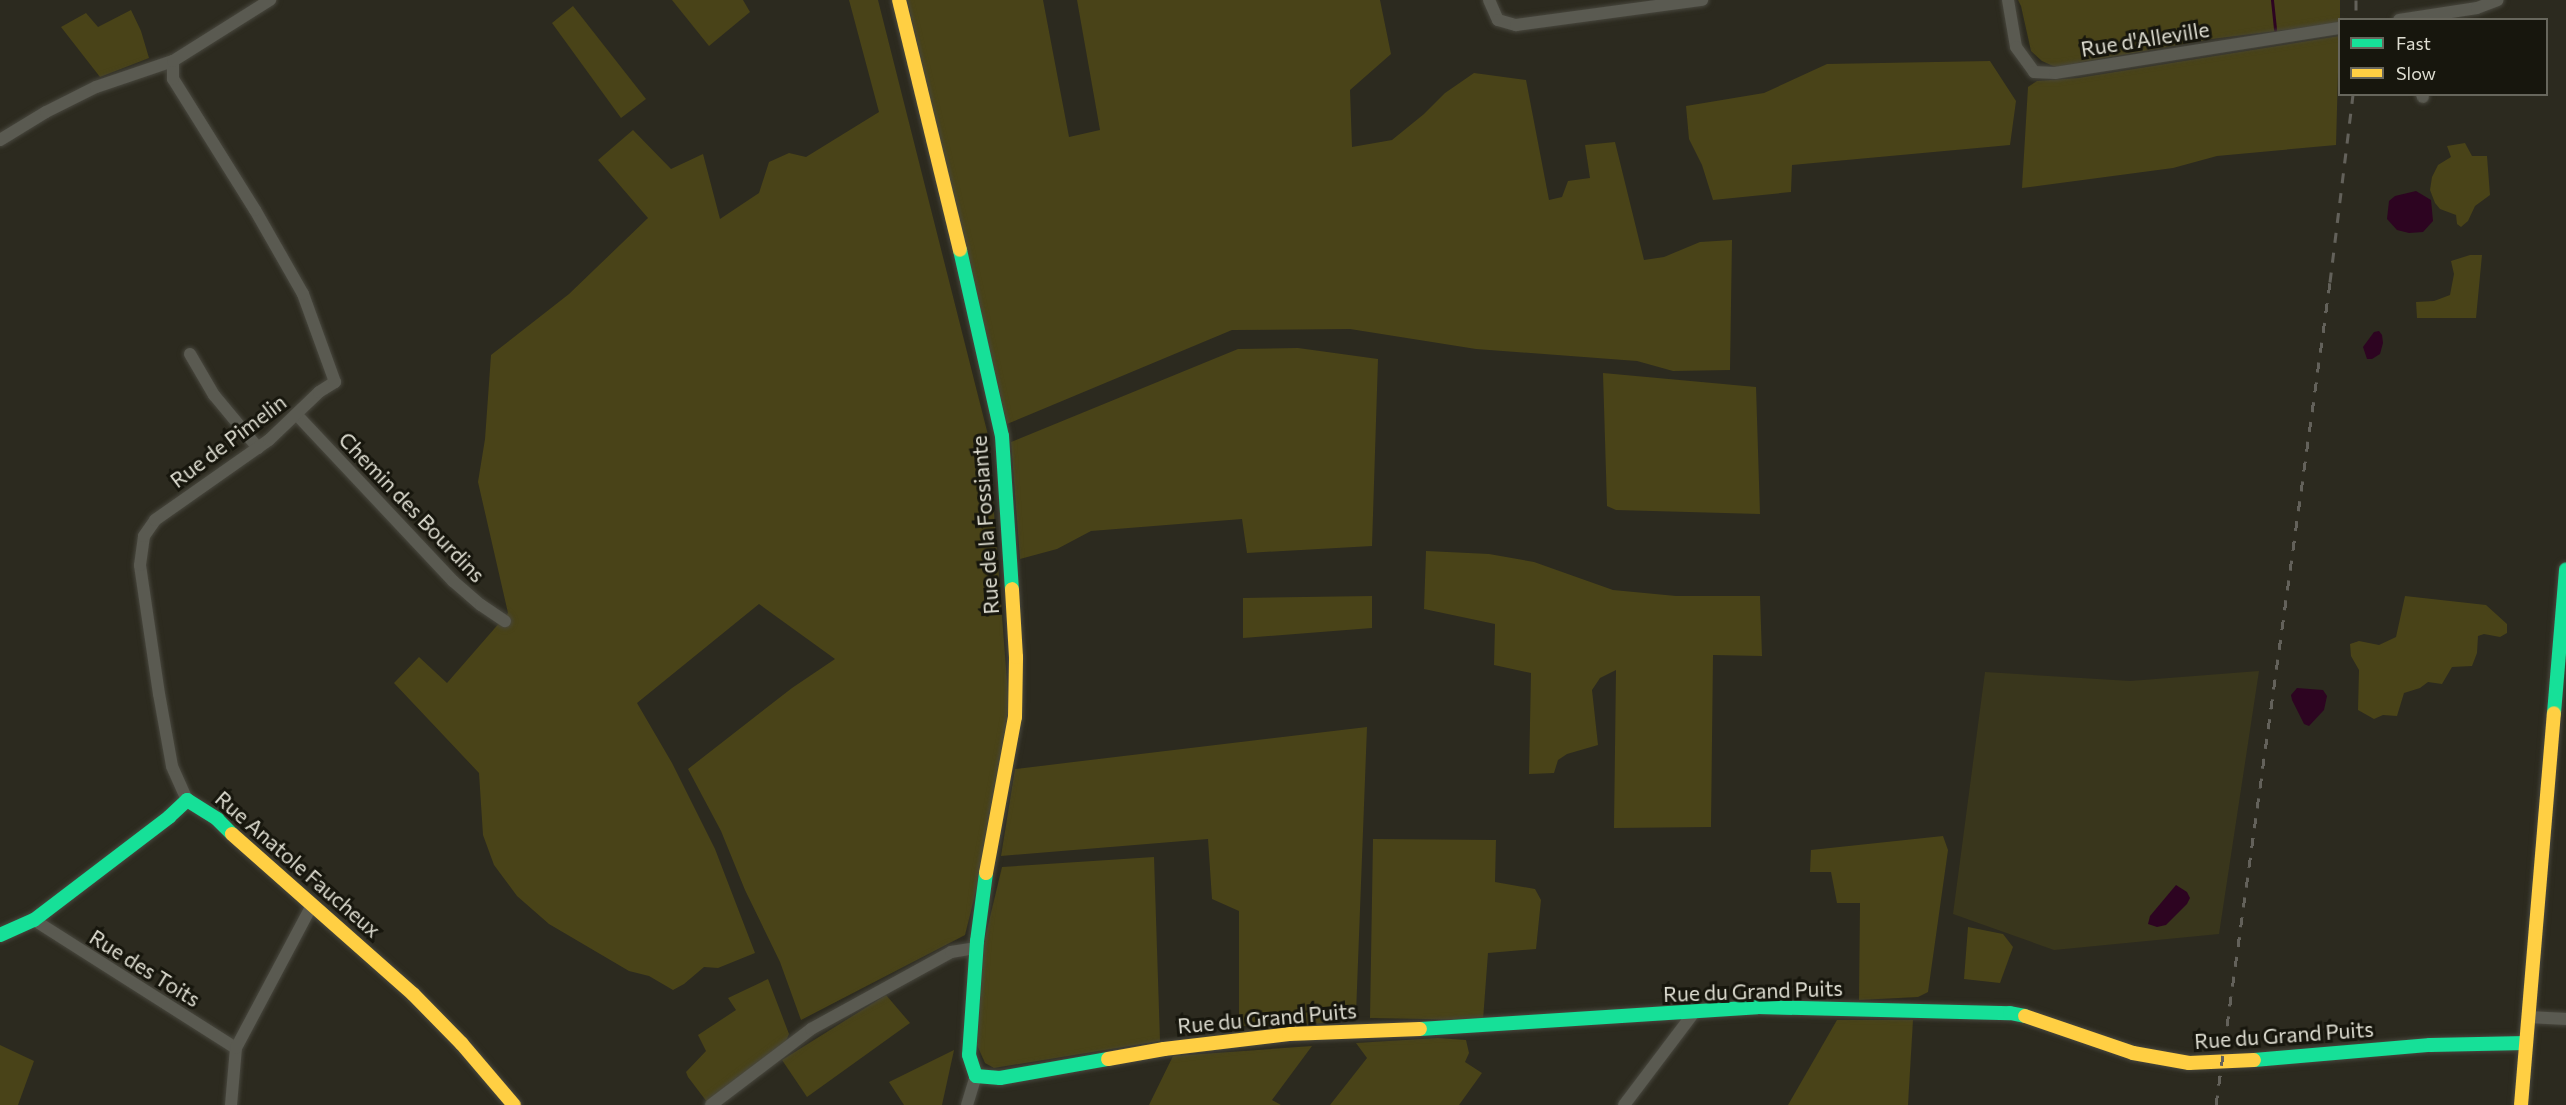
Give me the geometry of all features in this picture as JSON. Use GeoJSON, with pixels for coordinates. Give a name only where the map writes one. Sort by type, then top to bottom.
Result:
{"type":"FeatureCollection","features":[{"type":"Feature","properties":{"kind":"street"},"geometry":{"type":"LineString","coordinates":[[0,140],[46,112],[96,87],[173,61],[270,0]]}},
{"type":"Feature","properties":{"kind":"street","name":"Rue de la Fossiante"},"geometry":{"type":"LineString","coordinates":[[899,0],[936,144],[1002,436],[1005,463],[1016,657],[1015,717],[982,893],[977,948]]}},
{"type":"Feature","properties":{"kind":"street"},"geometry":{"type":"LineString","coordinates":[[1490,0],[1498,20],[1516,25],[1702,0]]}},
{"type":"Feature","properties":{"kind":"street","name":"Rue d'Alleville"},"geometry":{"type":"LineString","coordinates":[[2008,0],[2016,47],[2034,72],[2055,73],[2338,28]]}},
{"type":"Feature","properties":{"kind":"street"},"geometry":{"type":"LineString","coordinates":[[2413,18],[2477,8],[2498,0]]}},
{"type":"Feature","properties":{"kind":"street"},"geometry":{"type":"LineString","coordinates":[[173,61],[173,79]]}},
{"type":"Feature","properties":{"kind":"street","name":"Rue de Pimelin"},"geometry":{"type":"LineString","coordinates":[[160,65],[173,79],[281,253],[303,294],[336,382],[319,392],[297,415],[258,448],[155,520],[147,529],[141,547],[144,592],[172,766],[187,800]]}},
{"type":"Feature","properties":{"kind":"street"},"geometry":{"type":"LineString","coordinates":[[190,354],[214,395],[258,448]]}},
{"type":"Feature","properties":{"kind":"street","name":"Chemin des Bourdins"},"geometry":{"type":"LineString","coordinates":[[297,415],[453,581],[481,605],[505,621]]}},
{"type":"Feature","properties":{"kind":"street"},"geometry":{"type":"LineString","coordinates":[[2521,1105],[2529,1017],[2532,946],[2566,569]]}},
{"type":"Feature","properties":{"kind":"street","name":"Rue Anatole Faucheux"},"geometry":{"type":"LineString","coordinates":[[0,935],[34,920],[169,817],[187,800],[217,819],[254,856],[413,994],[462,1044],[514,1105]]}},
{"type":"Feature","properties":{"kind":"street"},"geometry":{"type":"LineString","coordinates":[[231,1105],[236,1048],[312,905]]}},
{"type":"Feature","properties":{"kind":"street","name":"Rue des Toits"},"geometry":{"type":"LineString","coordinates":[[34,920],[236,1048]]}},
{"type":"Feature","properties":{"kind":"street"},"geometry":{"type":"LineString","coordinates":[[711,1105],[811,1029],[951,952],[977,948],[969,1055],[976,1076],[967,1105]]}},
{"type":"Feature","properties":{"kind":"street","name":"Rue du Grand Puits"},"geometry":{"type":"LineString","coordinates":[[976,1076],[1000,1078],[1164,1049],[1289,1034],[1488,1026],[1757,1007],[2010,1013],[2032,1017],[2133,1053],[2189,1063],[2430,1045],[2526,1043]]}},
{"type":"Feature","properties":{"kind":"street"},"geometry":{"type":"LineString","coordinates":[[1624,1105],[1695,1011]]}},
{"type":"Feature","properties":{"kind":"street"},"geometry":{"type":"LineString","coordinates":[[2529,1017],[2566,1019]]}},
{"type":"Feature","properties":{"kind":"shaded area"},"geometry":{"type":"Polygon","coordinates":[[[672,0],[743,0],[750,12],[709,46],[672,0]]]}},
{"type":"Feature","properties":{"kind":"shaded area"},"geometry":{"type":"Polygon","coordinates":[[[849,0],[878,0],[988,435],[1009,707],[987,847],[965,935],[801,1020],[780,962],[745,890],[721,831],[688,769],[792,688],[835,659],[759,604],[637,703],[672,763],[715,849],[755,953],[718,968],[704,967],[673,990],[649,976],[629,971],[549,924],[517,896],[494,865],[483,835],[479,773],[394,683],[419,657],[447,683],[508,613],[478,482],[485,439],[491,355],[569,294],[648,218],[598,160],[633,130],[671,169],[703,154],[720,219],[759,193],[769,162],[789,153],[806,157],[879,112],[849,0]]]}},
{"type":"Feature","properties":{"kind":"shaded area"},"geometry":{"type":"Polygon","coordinates":[[[907,0],[1043,0],[1069,137],[1100,130],[1077,0],[1380,0],[1391,54],[1350,90],[1352,147],[1392,140],[1445,93],[1474,73],[1526,80],[1549,200],[1562,197],[1568,181],[1590,178],[1585,145],[1615,142],[1644,260],[1664,257],[1700,242],[1732,240],[1730,370],[1673,371],[1637,361],[1476,349],[1350,329],[1232,330],[1007,424],[907,0]]]}},
{"type":"Feature","properties":{"kind":"shaded area"},"geometry":{"type":"Polygon","coordinates":[[[2018,0],[2340,0],[2340,18],[2338,18],[2338,23],[2212,39],[2055,67],[2042,61],[2031,51],[2018,0]]]}},
{"type":"Feature","properties":{"kind":"shaded area"},"geometry":{"type":"Polygon","coordinates":[[[573,6],[646,99],[621,118],[552,23],[573,6]]]}},
{"type":"Feature","properties":{"kind":"shaded area"},"geometry":{"type":"Polygon","coordinates":[[[131,10],[141,31],[149,58],[100,77],[61,27],[86,13],[98,27],[131,10]]]}},
{"type":"Feature","properties":{"kind":"shaded area"},"geometry":{"type":"Polygon","coordinates":[[[2338,36],[2336,145],[2217,156],[2173,168],[2022,188],[2028,87],[2037,81],[2078,78],[2338,36]]]}},
{"type":"Feature","properties":{"kind":"shaded area"},"geometry":{"type":"Polygon","coordinates":[[[1990,61],[2016,101],[2010,145],[1792,165],[1791,192],[1713,200],[1702,165],[1689,139],[1686,106],[1764,93],[1827,64],[1990,61]]]}},
{"type":"Feature","properties":{"kind":"shaded area"},"geometry":{"type":"Polygon","coordinates":[[[2465,143],[2472,156],[2487,156],[2490,195],[2475,206],[2468,221],[2461,227],[2457,224],[2456,215],[2440,209],[2430,190],[2432,177],[2438,165],[2451,157],[2447,146],[2465,143]]]}},
{"type":"Feature","properties":{"kind":"shaded area"},"geometry":{"type":"Polygon","coordinates":[[[2416,191],[2431,200],[2433,221],[2423,232],[2409,233],[2397,230],[2387,219],[2389,201],[2395,196],[2416,191]]]}},
{"type":"Feature","properties":{"kind":"shaded area"},"geometry":{"type":"Polygon","coordinates":[[[2470,255],[2482,255],[2476,318],[2417,318],[2416,302],[2434,301],[2450,295],[2454,274],[2451,261],[2470,255]]]}},
{"type":"Feature","properties":{"kind":"shaded area"},"geometry":{"type":"Polygon","coordinates":[[[2379,331],[2383,343],[2380,354],[2367,359],[2363,347],[2374,332],[2379,331]]]}},
{"type":"Feature","properties":{"kind":"shaded area"},"geometry":{"type":"Polygon","coordinates":[[[1298,348],[1378,359],[1372,546],[1247,553],[1242,519],[1091,531],[1057,549],[1020,559],[1011,442],[1238,349],[1298,348]]]}},
{"type":"Feature","properties":{"kind":"shaded area"},"geometry":{"type":"Polygon","coordinates":[[[1603,373],[1756,387],[1760,514],[1616,510],[1607,506],[1603,373]]]}},
{"type":"Feature","properties":{"kind":"shaded area"},"geometry":{"type":"Polygon","coordinates":[[[1426,551],[1489,554],[1534,562],[1613,590],[1676,596],[1760,596],[1762,656],[1713,655],[1711,827],[1614,828],[1616,670],[1600,678],[1592,690],[1598,745],[1567,754],[1558,760],[1554,773],[1529,774],[1531,673],[1494,665],[1495,624],[1424,609],[1426,551]]]}},
{"type":"Feature","properties":{"kind":"shaded area"},"geometry":{"type":"Polygon","coordinates":[[[1372,596],[1372,628],[1243,638],[1243,598],[1372,596]]]}},
{"type":"Feature","properties":{"kind":"shaded area"},"geometry":{"type":"Polygon","coordinates":[[[2405,596],[2486,605],[2507,624],[2507,633],[2500,637],[2484,634],[2478,636],[2477,653],[2472,666],[2452,667],[2442,684],[2428,682],[2420,688],[2404,693],[2397,716],[2383,715],[2374,719],[2358,710],[2359,670],[2351,656],[2350,644],[2359,641],[2379,645],[2396,637],[2405,596]]]}},
{"type":"Feature","properties":{"kind":"shaded area"},"geometry":{"type":"Polygon","coordinates":[[[2259,671],[2219,934],[2054,950],[1953,914],[1985,672],[2130,681],[2259,671]]]}},
{"type":"Feature","properties":{"kind":"shaded area"},"geometry":{"type":"Polygon","coordinates":[[[2297,688],[2323,690],[2327,696],[2324,710],[2309,726],[2304,724],[2292,700],[2291,695],[2297,688]]]}},
{"type":"Feature","properties":{"kind":"shaded area"},"geometry":{"type":"Polygon","coordinates":[[[1367,727],[1356,1014],[1330,1023],[1239,1026],[1239,911],[1212,899],[1208,839],[1001,856],[1015,769],[1367,727]]]}},
{"type":"Feature","properties":{"kind":"shaded area"},"geometry":{"type":"Polygon","coordinates":[[[1943,836],[1948,850],[1928,992],[1918,997],[1859,1000],[1860,903],[1837,903],[1831,872],[1810,872],[1811,850],[1943,836]]]}},
{"type":"Feature","properties":{"kind":"shaded area"},"geometry":{"type":"Polygon","coordinates":[[[1373,839],[1496,840],[1495,882],[1535,889],[1541,900],[1536,949],[1488,953],[1483,1020],[1370,1018],[1373,839]]]}},
{"type":"Feature","properties":{"kind":"shaded area"},"geometry":{"type":"Polygon","coordinates":[[[1154,857],[1160,1041],[994,1068],[985,1063],[977,1045],[984,942],[1002,867],[1154,857]]]}},
{"type":"Feature","properties":{"kind":"shaded area"},"geometry":{"type":"Polygon","coordinates":[[[2176,885],[2187,892],[2190,898],[2187,904],[2166,925],[2157,927],[2148,924],[2150,916],[2176,885]]]}},
{"type":"Feature","properties":{"kind":"shaded area"},"geometry":{"type":"Polygon","coordinates":[[[1968,927],[2003,934],[2013,947],[2000,983],[1964,979],[1968,927]]]}},
{"type":"Feature","properties":{"kind":"shaded area"},"geometry":{"type":"Polygon","coordinates":[[[768,979],[789,1034],[786,1041],[707,1102],[686,1072],[706,1051],[698,1035],[736,1010],[728,998],[768,979]]]}},
{"type":"Feature","properties":{"kind":"shaded area"},"geometry":{"type":"Polygon","coordinates":[[[886,995],[910,1023],[807,1097],[782,1060],[886,995]]]}},
{"type":"Feature","properties":{"kind":"shaded area"},"geometry":{"type":"Polygon","coordinates":[[[1837,1020],[1913,1020],[1908,1105],[1788,1105],[1837,1020]]]}},
{"type":"Feature","properties":{"kind":"shaded area"},"geometry":{"type":"Polygon","coordinates":[[[1438,1038],[1466,1040],[1469,1053],[1465,1062],[1482,1073],[1459,1105],[1330,1105],[1367,1058],[1356,1043],[1438,1038]]]}},
{"type":"Feature","properties":{"kind":"shaded area"},"geometry":{"type":"Polygon","coordinates":[[[0,1045],[34,1061],[18,1105],[0,1105],[0,1045]]]}},
{"type":"Feature","properties":{"kind":"shaded area"},"geometry":{"type":"Polygon","coordinates":[[[1312,1046],[1272,1100],[1281,1105],[1149,1105],[1173,1056],[1312,1046]]]}},
{"type":"Feature","properties":{"kind":"shaded area"},"geometry":{"type":"Polygon","coordinates":[[[954,1050],[942,1105],[904,1105],[889,1082],[954,1050]]]}},
{"type":"Feature","properties":{"kind":"waterway"},"geometry":{"type":"LineString","coordinates":[[2272,0],[2275,30]]}},
{"type":"Feature","properties":{"kind":"railway"},"geometry":{"type":"LineString","coordinates":[[2356,0],[2356,18]]}},
{"type":"Feature","properties":{"kind":"railway"},"geometry":{"type":"LineString","coordinates":[[2216,1105],[2330,282],[2353,96]]}},
{"type":"Feature","properties":{"kind":"traffic: fast"},"geometry":{"type":"LineString","coordinates":[[960,250],[1002,436],[1012,589]]}},
{"type":"Feature","properties":{"kind":"traffic: fast"},"geometry":{"type":"LineString","coordinates":[[2554,713],[2566,569]]}},
{"type":"Feature","properties":{"kind":"traffic: fast"},"geometry":{"type":"LineString","coordinates":[[0,935],[34,920],[169,817],[187,800],[217,819],[232,834]]}},
{"type":"Feature","properties":{"kind":"traffic: fast"},"geometry":{"type":"LineString","coordinates":[[986,873],[977,941],[969,1055],[976,1076],[1000,1078],[1108,1059]]}},
{"type":"Feature","properties":{"kind":"traffic: fast"},"geometry":{"type":"LineString","coordinates":[[1420,1029],[1757,1007],[2010,1013],[2025,1016]]}},
{"type":"Feature","properties":{"kind":"traffic: fast"},"geometry":{"type":"LineString","coordinates":[[2254,1060],[2430,1045],[2526,1043]]}},
{"type":"Feature","properties":{"kind":"traffic: slow"},"geometry":{"type":"LineString","coordinates":[[899,0],[960,250]]}},
{"type":"Feature","properties":{"kind":"traffic: slow"},"geometry":{"type":"LineString","coordinates":[[986,873],[1015,717],[1016,657],[1012,589]]}},
{"type":"Feature","properties":{"kind":"traffic: slow"},"geometry":{"type":"LineString","coordinates":[[2521,1105],[2554,713]]}},
{"type":"Feature","properties":{"kind":"traffic: slow"},"geometry":{"type":"LineString","coordinates":[[232,834],[413,994],[462,1044],[514,1105]]}},
{"type":"Feature","properties":{"kind":"traffic: slow"},"geometry":{"type":"LineString","coordinates":[[2025,1016],[2133,1053],[2189,1063],[2254,1060]]}},
{"type":"Feature","properties":{"kind":"traffic: slow"},"geometry":{"type":"LineString","coordinates":[[1108,1059],[1164,1049],[1289,1034],[1420,1029]]}}]}
